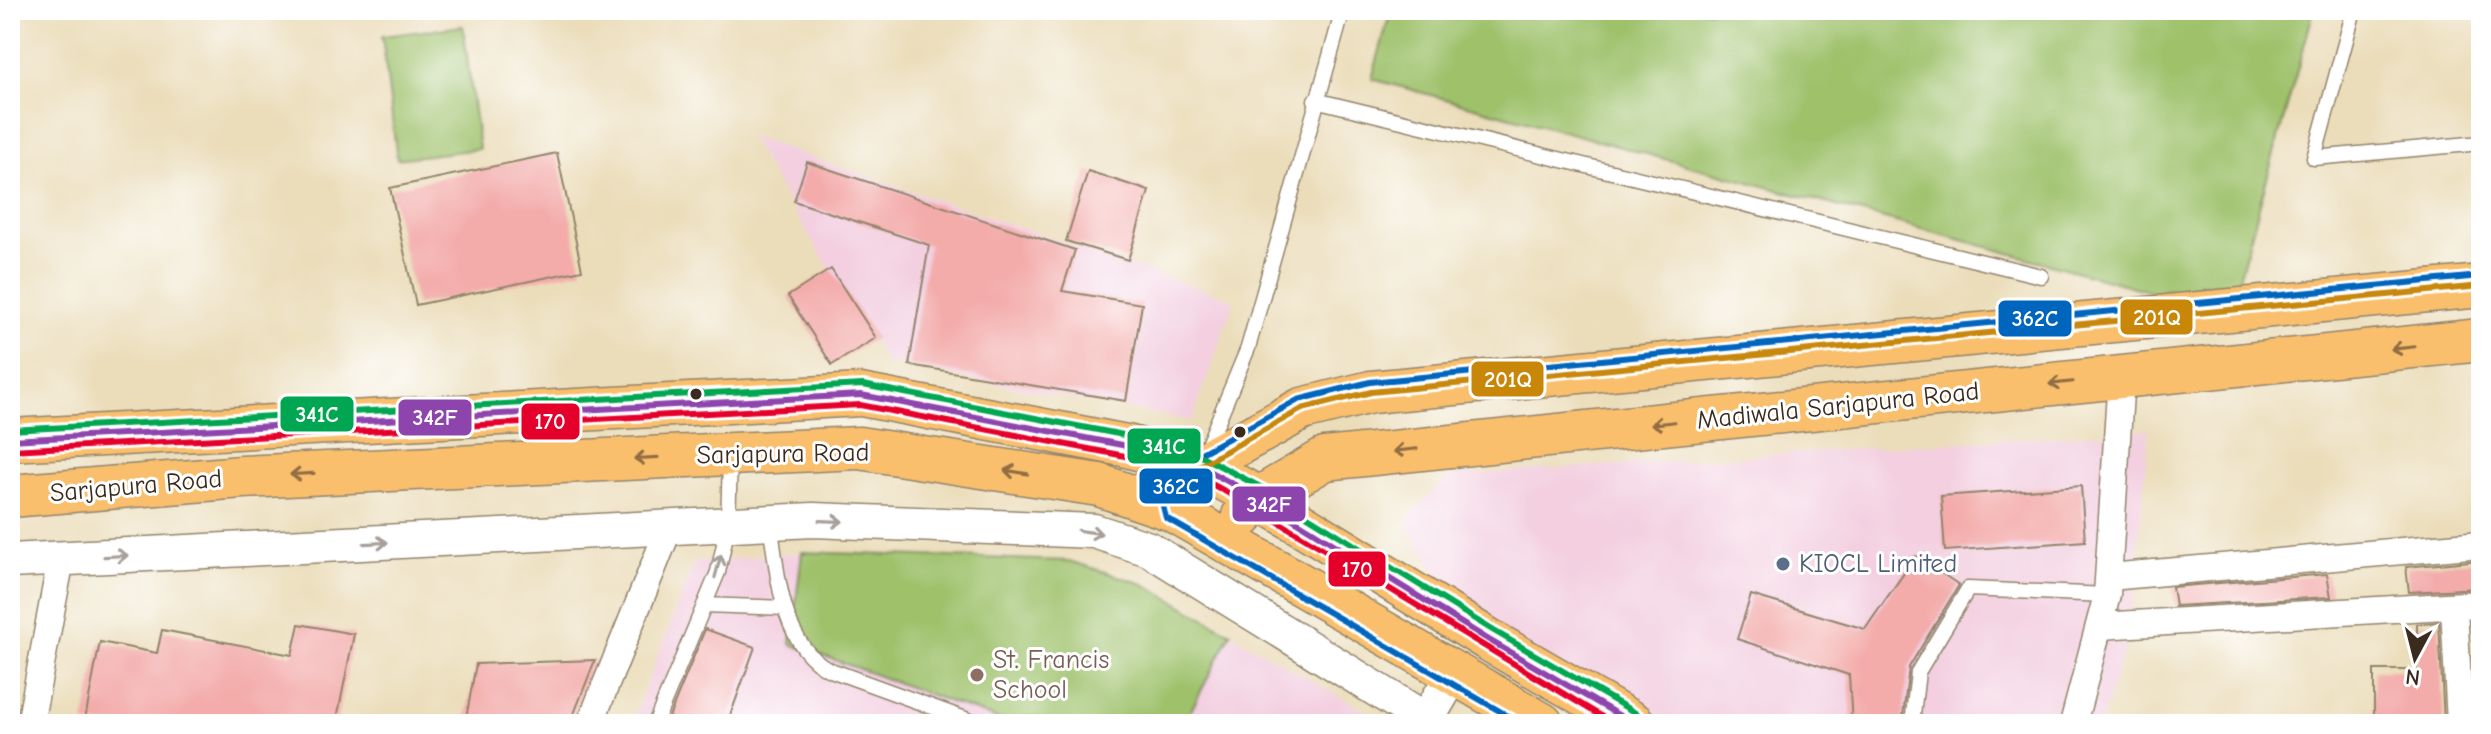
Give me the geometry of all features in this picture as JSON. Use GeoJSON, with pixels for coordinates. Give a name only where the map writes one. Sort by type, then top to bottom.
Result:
{"type":"FeatureCollection","features":[{"type":"Feature","properties":{"kind":"main road"},"geometry":{"type":"LineString","coordinates":[[1172,510],[1199,466],[1302,409],[1371,392],[2481,286]]}},
{"type":"Feature","properties":{"kind":"main road","name":"Madiwala Sarjapura Road"},"geometry":{"type":"LineString","coordinates":[[1224,539],[1259,498],[1325,459],[2481,340]]}},
{"type":"Feature","properties":{"kind":"main road","name":"Sarjapura Road"},"geometry":{"type":"LineString","coordinates":[[10,440],[861,395],[1127,446],[1199,466],[1259,498],[1489,640],[1634,724]]}},
{"type":"Feature","properties":{"kind":"main road","name":"Sarjapura Road"},"geometry":{"type":"LineString","coordinates":[[10,496],[242,477],[859,448],[1099,485],[1172,510],[1542,724]]}},
{"type":"Feature","properties":{"kind":"street"},"geometry":{"type":"LineString","coordinates":[[2073,724],[2108,586],[2121,377]]}},
{"type":"Feature","properties":{"kind":"street"},"geometry":{"type":"LineString","coordinates":[[10,561],[813,520],[1094,531],[1149,549],[1428,723],[1454,673]]}},
{"type":"Feature","properties":{"kind":"street"},"geometry":{"type":"LineString","coordinates":[[590,724],[669,528]]}},
{"type":"Feature","properties":{"kind":"street"},"geometry":{"type":"LineString","coordinates":[[2108,586],[2481,544]]}},
{"type":"Feature","properties":{"kind":"street"},"geometry":{"type":"LineString","coordinates":[[30,724],[61,559]]}},
{"type":"Feature","properties":{"kind":"street"},"geometry":{"type":"LineString","coordinates":[[2099,626],[2481,604]]}},
{"type":"Feature","properties":{"kind":"street"},"geometry":{"type":"LineString","coordinates":[[2454,607],[2460,724]]}},
{"type":"Feature","properties":{"kind":"lane"},"geometry":{"type":"LineString","coordinates":[[1199,466],[1248,348],[1315,100],[1343,10]]}},
{"type":"Feature","properties":{"kind":"lane"},"geometry":{"type":"LineString","coordinates":[[2354,10],[2314,158],[2481,143]]}},
{"type":"Feature","properties":{"kind":"lane"},"geometry":{"type":"LineString","coordinates":[[1315,100],[2041,276]]}},
{"type":"Feature","properties":{"kind":"lane"},"geometry":{"type":"LineString","coordinates":[[655,724],[718,572],[728,526],[731,454]]}},
{"type":"Feature","properties":{"kind":"lane"},"geometry":{"type":"LineString","coordinates":[[770,523],[785,608],[806,655],[816,663],[979,724]]}},
{"type":"Feature","properties":{"kind":"lane"},"geometry":{"type":"LineString","coordinates":[[1912,724],[1918,672],[1968,589],[2108,586]]}},
{"type":"Feature","properties":{"kind":"lane"},"geometry":{"type":"LineString","coordinates":[[704,605],[785,608]]}},
{"type":"Feature","properties":{"kind":"shaded area"},"geometry":{"type":"Polygon","coordinates":[[[748,136],[1234,300],[1192,421],[887,363],[748,136]]]}},
{"type":"Feature","properties":{"kind":"shaded area","name":"KIOCL Limited"},"geometry":{"type":"Polygon","coordinates":[[[2149,430],[2130,633],[2100,724],[1659,724],[1455,606],[1405,521],[1449,476],[2149,430]]]}},
{"type":"Feature","properties":{"kind":"shaded area","name":"St. Francis School"},"geometry":{"type":"Polygon","coordinates":[[[802,552],[1069,561],[1144,584],[1377,718],[1374,724],[631,724],[694,563],[802,552]]]}},
{"type":"Feature","properties":{"kind":"green space"},"geometry":{"type":"Polygon","coordinates":[[[1391,10],[2314,10],[2238,282],[2152,292],[1372,79],[1391,10]]]}},
{"type":"Feature","properties":{"kind":"green space"},"geometry":{"type":"Polygon","coordinates":[[[463,26],[479,149],[397,159],[382,36],[463,26]]]}},
{"type":"Feature","properties":{"kind":"green space"},"geometry":{"type":"Polygon","coordinates":[[[802,552],[1069,561],[1144,584],[1231,633],[1184,724],[1010,724],[791,644],[802,552]]]}},
{"type":"Feature","properties":{"kind":"building"},"geometry":{"type":"Polygon","coordinates":[[[557,153],[582,270],[416,305],[390,188],[557,153]]]}},
{"type":"Feature","properties":{"kind":"building"},"geometry":{"type":"Polygon","coordinates":[[[807,162],[1075,250],[1062,291],[1142,304],[1126,401],[909,365],[929,245],[794,201],[807,162]]]}},
{"type":"Feature","properties":{"kind":"building"},"geometry":{"type":"Polygon","coordinates":[[[1088,171],[1149,191],[1128,260],[1066,241],[1088,171]]]}},
{"type":"Feature","properties":{"kind":"building"},"geometry":{"type":"Polygon","coordinates":[[[831,269],[876,338],[832,365],[788,296],[831,269]]]}},
{"type":"Feature","properties":{"kind":"building"},"geometry":{"type":"Polygon","coordinates":[[[2081,486],[2085,541],[1945,551],[1941,496],[2081,486]]]}},
{"type":"Feature","properties":{"kind":"building"},"geometry":{"type":"Polygon","coordinates":[[[1916,556],[1959,585],[1909,667],[1902,724],[1852,724],[1849,675],[1737,639],[1751,595],[1865,629],[1916,556]]]}},
{"type":"Feature","properties":{"kind":"building"},"geometry":{"type":"Polygon","coordinates":[[[2481,560],[2481,588],[2409,592],[2406,567],[2481,560]]]}},
{"type":"Feature","properties":{"kind":"building"},"geometry":{"type":"Polygon","coordinates":[[[2327,574],[2331,597],[2175,606],[2172,587],[2327,574]]]}},
{"type":"Feature","properties":{"kind":"building"},"geometry":{"type":"Polygon","coordinates":[[[2439,622],[2444,724],[2374,724],[2374,670],[2417,670],[2417,624],[2439,622]]]}},
{"type":"Feature","properties":{"kind":"building"},"geometry":{"type":"Polygon","coordinates":[[[299,624],[354,634],[336,724],[84,724],[100,642],[157,653],[162,630],[292,655],[299,624]]]}},
{"type":"Feature","properties":{"kind":"building"},"geometry":{"type":"Polygon","coordinates":[[[705,629],[755,647],[727,724],[666,724],[705,629]]]}},
{"type":"Feature","properties":{"kind":"building"},"geometry":{"type":"Polygon","coordinates":[[[595,660],[570,724],[465,724],[476,664],[595,660]]]}},
{"type":"Feature","properties":{"kind":"transit line","name":"362C"},"geometry":{"type":"LineString","coordinates":[[1522,724],[1166,518],[1163,506],[1194,457],[1298,400],[1370,382],[2480,276]]}},
{"type":"Feature","properties":{"kind":"transit line","name":"201Q"},"geometry":{"type":"LineString","coordinates":[[1199,466],[1302,409],[1371,392],[2481,286]]}},
{"type":"Feature","properties":{"kind":"transit line","name":"341C"},"geometry":{"type":"LineString","coordinates":[[10,430],[863,385],[1129,436],[1203,457],[1264,489],[1494,631],[1639,715]]}},
{"type":"Feature","properties":{"kind":"transit line","name":"342F"},"geometry":{"type":"LineString","coordinates":[[10,440],[861,395],[1127,446],[1199,466],[1259,498],[1489,640],[1634,724]]}},
{"type":"Feature","properties":{"kind":"transit line","name":"170"},"geometry":{"type":"LineString","coordinates":[[11,450],[860,405],[1125,456],[1195,475],[1254,507],[1614,724]]}},
{"type":"Feature","properties":{"kind":"place","name":"KIOCL Limited"},"geometry":{"type":"Point","coordinates":[1783,564]}},
{"type":"Feature","properties":{"kind":"place","name":"St. Francis School"},"geometry":{"type":"Point","coordinates":[977,675]}}]}
